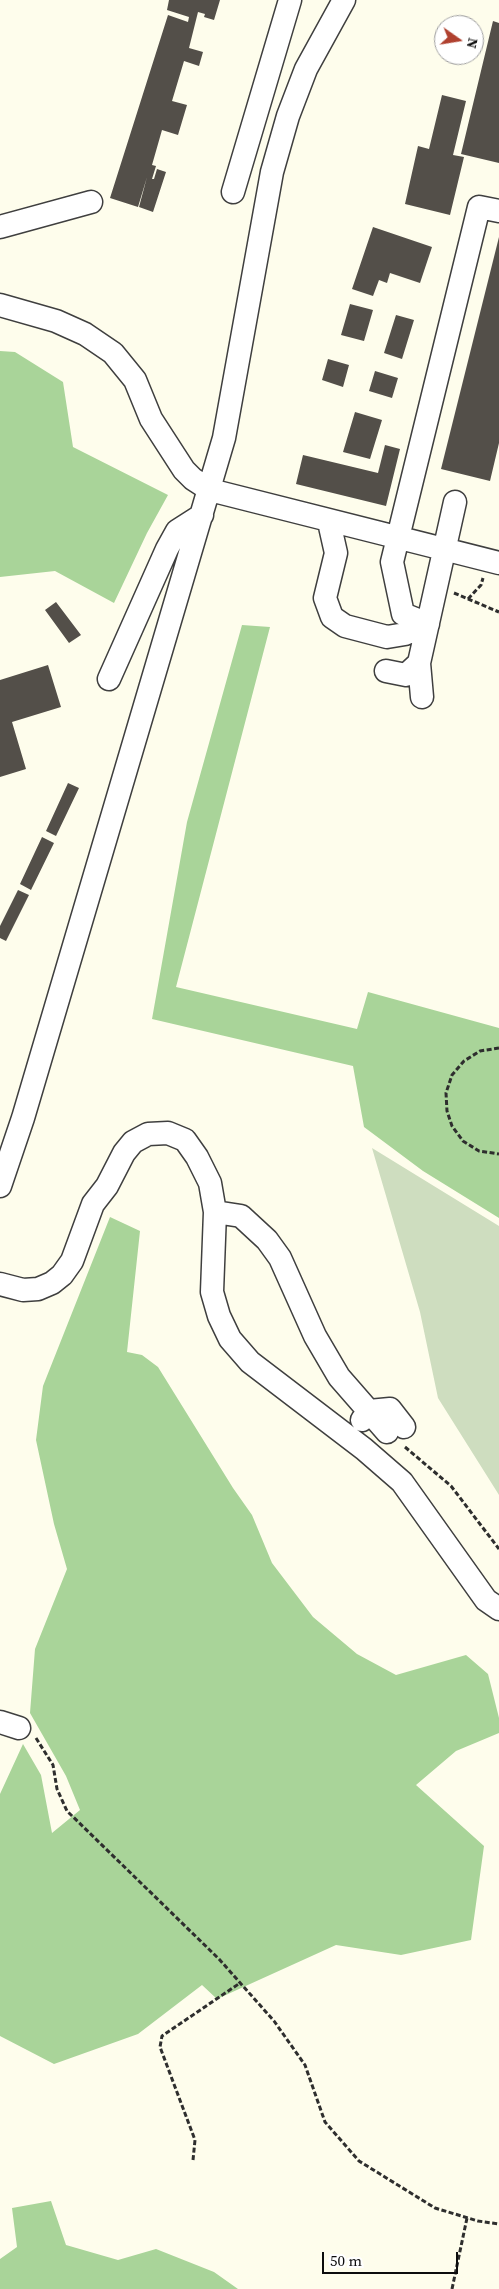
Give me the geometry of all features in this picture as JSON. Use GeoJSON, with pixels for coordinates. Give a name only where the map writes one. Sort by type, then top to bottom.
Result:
{"type":"FeatureCollection","features":[{"type":"Feature","properties":{"kind":"street"},"geometry":{"type":"LineString","coordinates":[[233,192],[290,0]]}},
{"type":"Feature","properties":{"kind":"street"},"geometry":{"type":"LineString","coordinates":[[0,1186],[23,1118],[224,438],[272,172],[288,116],[306,69],[338,9],[354,0]]}},
{"type":"Feature","properties":{"kind":"street"},"geometry":{"type":"LineString","coordinates":[[0,227],[91,202]]}},
{"type":"Feature","properties":{"kind":"street"},"geometry":{"type":"LineString","coordinates":[[428,624],[403,614],[392,562],[479,207],[499,211]]}},
{"type":"Feature","properties":{"kind":"street"},"geometry":{"type":"LineString","coordinates":[[0,305],[56,321],[85,334],[113,353],[135,380],[151,419],[184,470],[193,479],[210,490],[444,550],[495,565]]}},
{"type":"Feature","properties":{"kind":"street"},"geometry":{"type":"LineString","coordinates":[[422,697],[419,663],[455,502]]}},
{"type":"Feature","properties":{"kind":"street"},"geometry":{"type":"LineString","coordinates":[[109,679],[167,549],[178,531],[202,515]]}},
{"type":"Feature","properties":{"kind":"street"},"geometry":{"type":"LineString","coordinates":[[329,522],[336,552],[325,598],[332,617],[345,626],[387,637],[405,634],[428,624]]}},
{"type":"Feature","properties":{"kind":"street"},"geometry":{"type":"LineString","coordinates":[[386,671],[406,675],[419,663]]}},
{"type":"Feature","properties":{"kind":"street"},"geometry":{"type":"LineString","coordinates":[[0,1284],[23,1290],[38,1289],[52,1283],[62,1275],[72,1261],[93,1204],[107,1186],[124,1153],[134,1142],[148,1134],[168,1133],[185,1140],[198,1156],[210,1183],[215,1212],[212,1292],[219,1316],[230,1339],[250,1362],[349,1437],[402,1482],[486,1600],[499,1609]]}},
{"type":"Feature","properties":{"kind":"street"},"geometry":{"type":"LineString","coordinates":[[215,1212],[241,1216],[267,1240],[280,1258],[315,1336],[339,1377],[369,1411],[395,1430]]}},
{"type":"Feature","properties":{"kind":"street"},"geometry":{"type":"LineString","coordinates":[[349,1437],[369,1411]]}},
{"type":"Feature","properties":{"kind":"path"},"geometry":{"type":"LineString","coordinates":[[468,599],[495,565]]}},
{"type":"Feature","properties":{"kind":"path"},"geometry":{"type":"LineString","coordinates":[[437,585],[499,612]]}},
{"type":"Feature","properties":{"kind":"path"},"geometry":{"type":"LineString","coordinates":[[499,1048],[480,1051],[464,1061],[452,1075],[446,1093],[446,1111],[452,1126],[463,1141],[479,1151],[499,1154]]}},
{"type":"Feature","properties":{"kind":"path"},"geometry":{"type":"LineString","coordinates":[[395,1430],[451,1486],[499,1549]]}},
{"type":"Feature","properties":{"kind":"path"},"geometry":{"type":"LineString","coordinates":[[10,1725],[30,1732],[42,1746],[53,1765],[61,1800],[67,1811],[219,1959],[274,2021],[305,2065],[326,2122],[359,2161],[435,2208],[467,2218],[499,2224]]}},
{"type":"Feature","properties":{"kind":"path"},"geometry":{"type":"LineString","coordinates":[[193,2160],[195,2140],[160,2047],[162,2036],[240,1983]]}},
{"type":"Feature","properties":{"kind":"path"},"geometry":{"type":"LineString","coordinates":[[452,2289],[467,2218]]}},
{"type":"Feature","properties":{"kind":"green space"},"geometry":{"type":"Polygon","coordinates":[[[0,351],[15,352],[63,382],[73,447],[168,495],[147,533],[114,603],[55,571],[0,577],[0,351]]]}},
{"type":"Feature","properties":{"kind":"green space"},"geometry":{"type":"Polygon","coordinates":[[[242,625],[270,627],[176,987],[357,1029],[368,992],[499,1028],[499,1218],[423,1171],[364,1127],[353,1066],[152,1019],[187,822],[242,625]]]}},
{"type":"Feature","properties":{"kind":"green space"},"geometry":{"type":"Polygon","coordinates":[[[372,1148],[499,1226],[499,1495],[438,1398],[420,1312],[372,1148]]]}},
{"type":"Feature","properties":{"kind":"green space"},"geometry":{"type":"Polygon","coordinates":[[[110,1217],[140,1231],[127,1352],[142,1355],[158,1367],[233,1488],[252,1515],[272,1563],[313,1617],[357,1654],[396,1675],[466,1655],[488,1674],[499,1718],[499,1733],[456,1751],[416,1785],[484,1846],[471,1940],[401,1955],[336,1945],[217,1999],[202,1985],[138,2034],[54,2064],[0,2036],[0,1794],[23,1744],[41,1775],[52,1833],[80,1810],[66,1776],[30,1713],[35,1649],[67,1569],[54,1524],[36,1440],[43,1386],[110,1217]]]}},
{"type":"Feature","properties":{"kind":"green space"},"geometry":{"type":"Polygon","coordinates":[[[51,2201],[66,2245],[118,2260],[156,2249],[214,2272],[238,2289],[0,2289],[0,2259],[17,2247],[12,2208],[51,2201]]]}},
{"type":"Feature","properties":{"kind":"building"},"geometry":{"type":"Polygon","coordinates":[[[169,0],[220,0],[214,20],[204,17],[205,14],[198,12],[189,48],[203,52],[199,66],[184,61],[172,101],[187,105],[178,135],[162,130],[152,165],[156,166],[152,179],[154,179],[157,169],[166,172],[153,212],[139,207],[147,177],[138,207],[110,198],[168,15],[188,22],[189,17],[167,10],[169,0]]]}},
{"type":"Feature","properties":{"kind":"building"},"geometry":{"type":"Polygon","coordinates":[[[493,21],[499,23],[499,163],[461,154],[482,65],[484,65],[493,21]]]}},
{"type":"Feature","properties":{"kind":"building"},"geometry":{"type":"Polygon","coordinates":[[[442,95],[466,101],[453,155],[464,157],[450,215],[405,204],[418,146],[429,149],[442,95]]]}},
{"type":"Feature","properties":{"kind":"building"},"geometry":{"type":"Polygon","coordinates":[[[373,227],[432,247],[420,283],[390,273],[387,283],[379,280],[373,296],[352,289],[373,227]]]}},
{"type":"Feature","properties":{"kind":"building"},"geometry":{"type":"Polygon","coordinates":[[[499,237],[499,443],[490,481],[441,469],[499,237]]]}},
{"type":"Feature","properties":{"kind":"building"},"geometry":{"type":"Polygon","coordinates":[[[350,304],[373,310],[364,341],[341,335],[350,304]]]}},
{"type":"Feature","properties":{"kind":"building"},"geometry":{"type":"Polygon","coordinates":[[[396,315],[414,320],[402,359],[384,353],[396,315]]]}},
{"type":"Feature","properties":{"kind":"building"},"geometry":{"type":"Polygon","coordinates":[[[328,359],[349,365],[343,387],[322,380],[328,359]]]}},
{"type":"Feature","properties":{"kind":"building"},"geometry":{"type":"Polygon","coordinates":[[[375,371],[398,378],[392,398],[369,391],[375,371]]]}},
{"type":"Feature","properties":{"kind":"building"},"geometry":{"type":"Polygon","coordinates":[[[355,412],[382,420],[370,459],[343,452],[355,412]]]}},
{"type":"Feature","properties":{"kind":"building"},"geometry":{"type":"Polygon","coordinates":[[[385,445],[400,449],[386,506],[296,484],[303,455],[378,473],[385,445]]]}},
{"type":"Feature","properties":{"kind":"building"},"geometry":{"type":"Polygon","coordinates":[[[56,602],[81,635],[69,643],[45,610],[56,602]]]}},
{"type":"Feature","properties":{"kind":"building"},"geometry":{"type":"Polygon","coordinates":[[[48,665],[61,707],[12,722],[26,769],[0,777],[0,680],[48,665]]]}},
{"type":"Feature","properties":{"kind":"building"},"geometry":{"type":"Polygon","coordinates":[[[68,783],[79,788],[56,836],[46,831],[68,783]]]}},
{"type":"Feature","properties":{"kind":"building"},"geometry":{"type":"Polygon","coordinates":[[[42,837],[54,843],[31,890],[20,884],[42,837]]]}},
{"type":"Feature","properties":{"kind":"building"},"geometry":{"type":"Polygon","coordinates":[[[18,890],[29,895],[6,941],[0,938],[0,926],[18,890]]]}}]}
